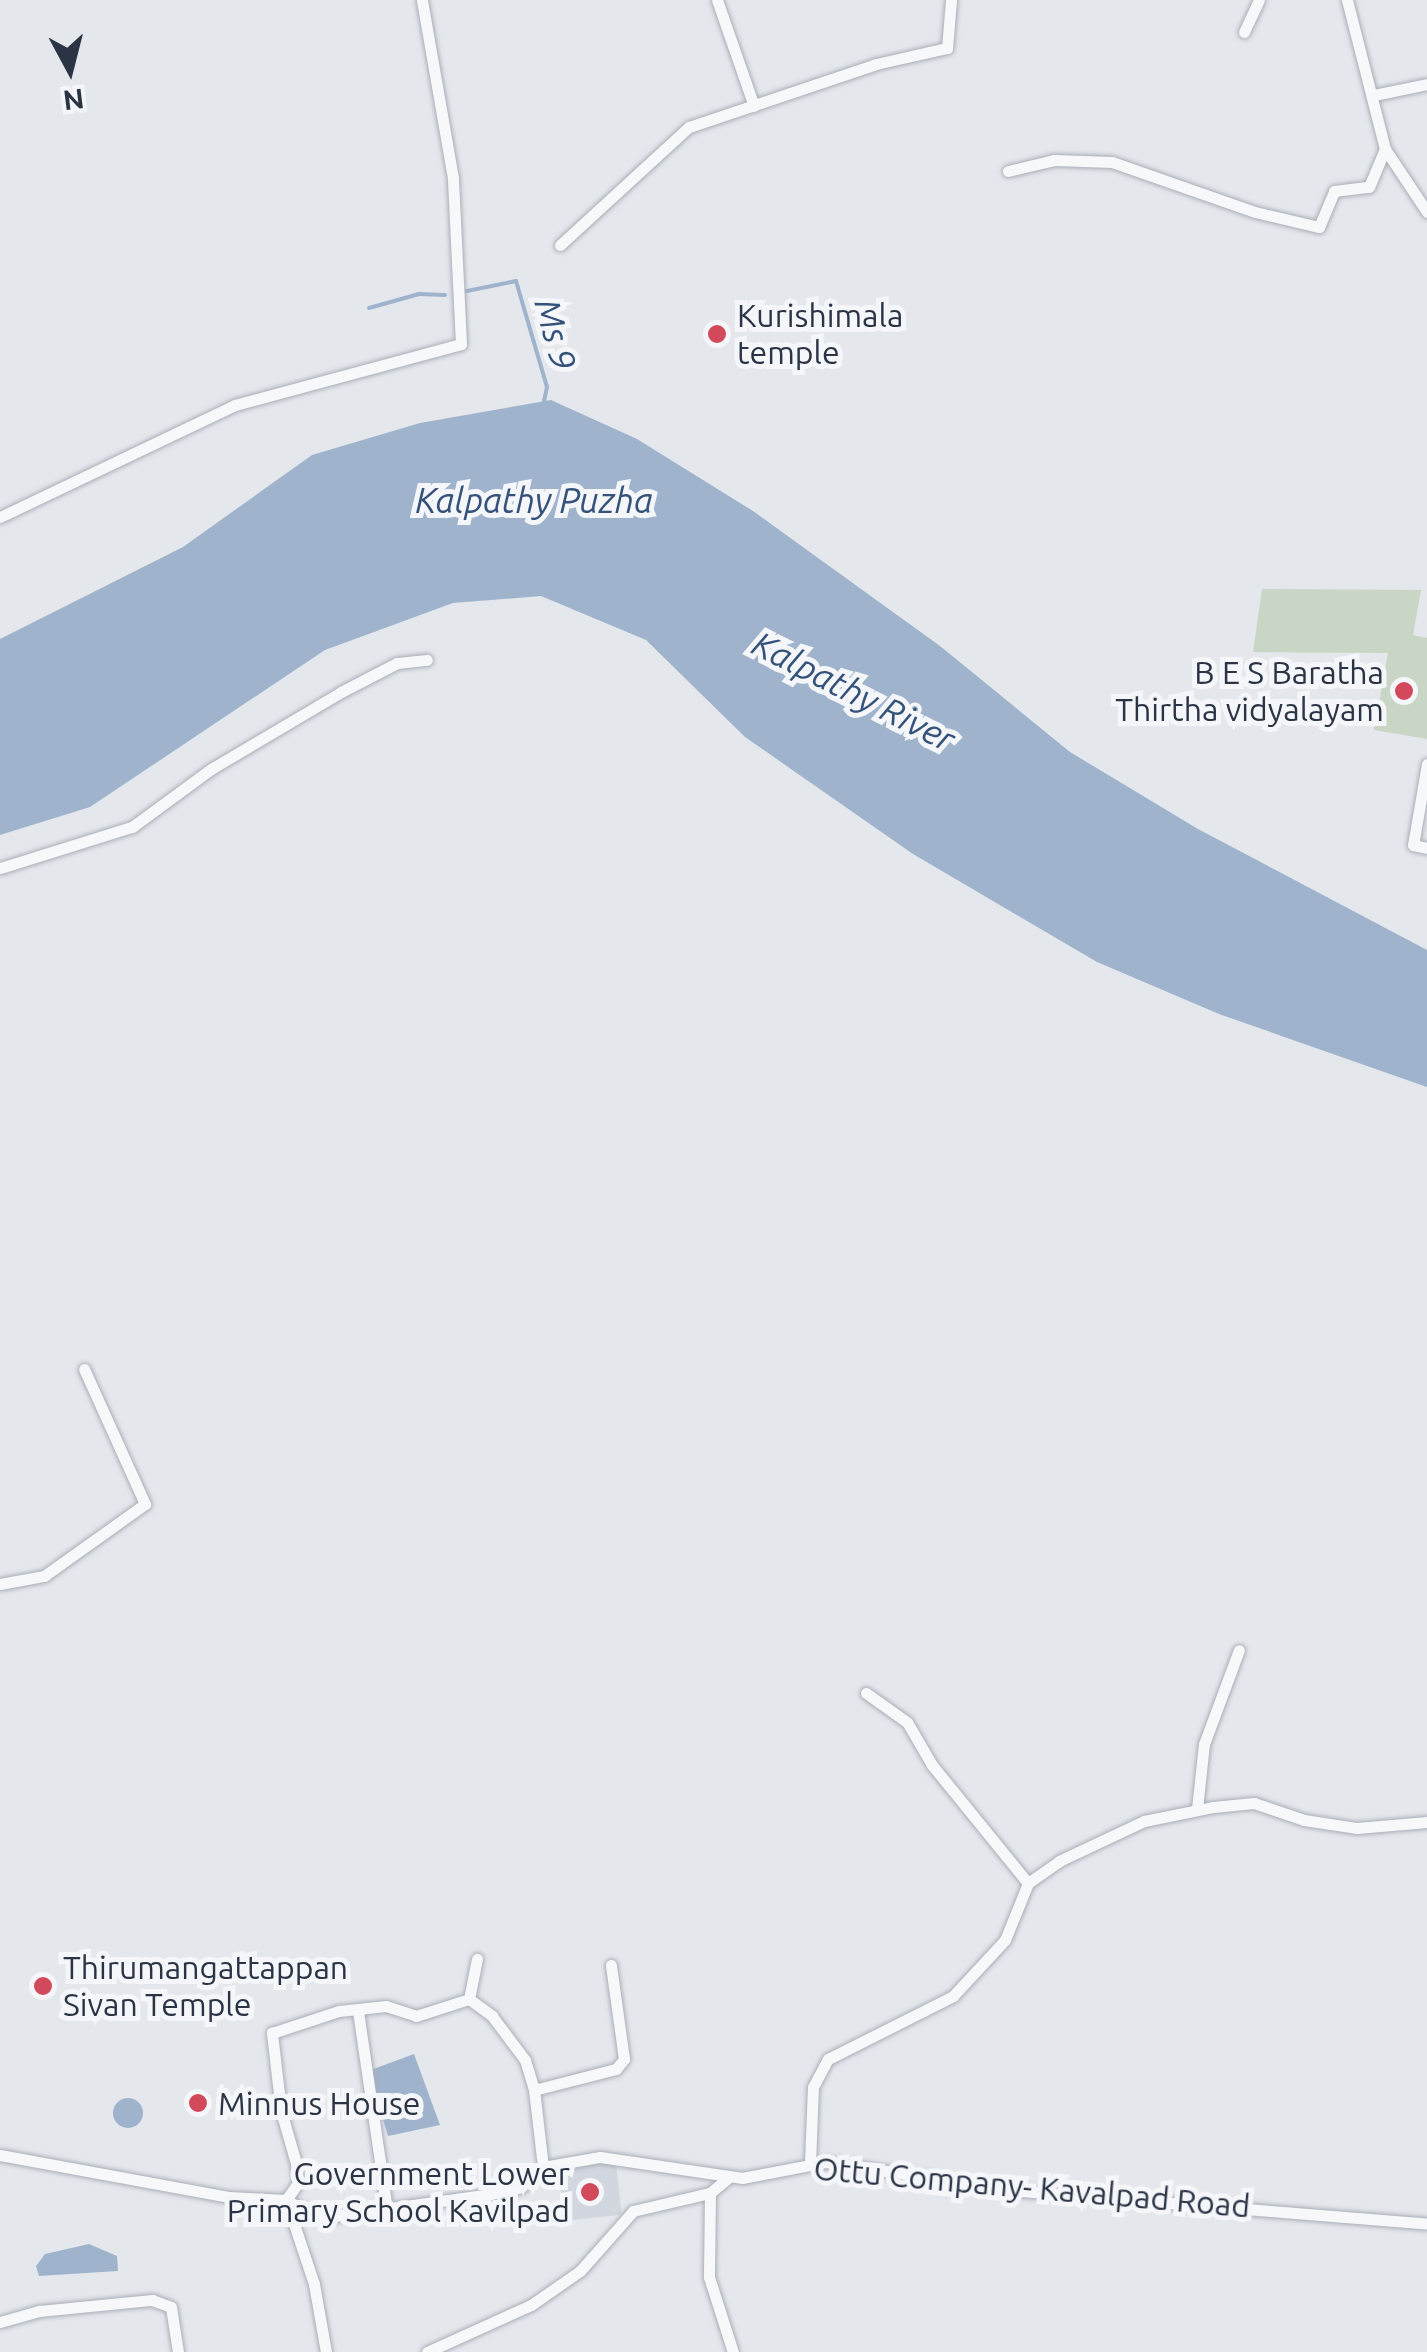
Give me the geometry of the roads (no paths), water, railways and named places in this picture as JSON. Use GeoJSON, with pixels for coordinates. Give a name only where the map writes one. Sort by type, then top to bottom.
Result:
{"type":"FeatureCollection","features":[{"type":"Feature","properties":{"kind":"street"},"geometry":{"type":"LineString","coordinates":[[0,517],[235,405],[461,344],[454,178],[422,0]]}},
{"type":"Feature","properties":{"kind":"street"},"geometry":{"type":"LineString","coordinates":[[717,0],[754,106]]}},
{"type":"Feature","properties":{"kind":"street"},"geometry":{"type":"LineString","coordinates":[[560,245],[600,204],[632,186],[672,138],[876,64],[948,48],[951,0]]}},
{"type":"Feature","properties":{"kind":"street"},"geometry":{"type":"LineString","coordinates":[[1244,32],[1259,0]]}},
{"type":"Feature","properties":{"kind":"street"},"geometry":{"type":"LineString","coordinates":[[1347,0],[1385,148],[1427,212]]}},
{"type":"Feature","properties":{"kind":"street"},"geometry":{"type":"LineString","coordinates":[[1374,95],[1427,84]]}},
{"type":"Feature","properties":{"kind":"street"},"geometry":{"type":"LineString","coordinates":[[1008,170],[1054,160],[1112,162],[1255,212],[1319,227],[1334,191],[1369,187],[1385,148]]}},
{"type":"Feature","properties":{"kind":"street"},"geometry":{"type":"LineString","coordinates":[[0,868],[132,827],[211,769],[342,692],[398,663],[427,660]]}},
{"type":"Feature","properties":{"kind":"street"},"geometry":{"type":"LineString","coordinates":[[1427,764],[1413,845],[1427,848]]}},
{"type":"Feature","properties":{"kind":"street"},"geometry":{"type":"LineString","coordinates":[[0,1584],[44,1576],[145,1504],[84,1369]]}},
{"type":"Feature","properties":{"kind":"street"},"geometry":{"type":"LineString","coordinates":[[1197,1808],[1204,1744],[1239,1650]]}},
{"type":"Feature","properties":{"kind":"street"},"geometry":{"type":"LineString","coordinates":[[866,1693],[907,1722],[932,1765],[1028,1883]]}},
{"type":"Feature","properties":{"kind":"street"},"geometry":{"type":"LineString","coordinates":[[810,2164],[814,2086],[828,2059],[954,1996],[1005,1940],[1028,1883],[1058,1860],[1144,1821],[1197,1808],[1254,1803],[1304,1820],[1357,1828],[1427,1822]]}},
{"type":"Feature","properties":{"kind":"street"},"geometry":{"type":"LineString","coordinates":[[468,1999],[477,1958]]}},
{"type":"Feature","properties":{"kind":"street"},"geometry":{"type":"LineString","coordinates":[[534,2090],[616,2069],[624,2059],[611,1965]]}},
{"type":"Feature","properties":{"kind":"street"},"geometry":{"type":"LineString","coordinates":[[326,2352],[314,2284],[286,2200],[298,2183],[281,2111],[272,2033],[358,2010],[386,2006],[416,2016],[468,1999]]}},
{"type":"Feature","properties":{"kind":"street"},"geometry":{"type":"LineString","coordinates":[[468,1999],[492,2016],[525,2060],[534,2090],[543,2167]]}},
{"type":"Feature","properties":{"kind":"street"},"geometry":{"type":"LineString","coordinates":[[358,2010],[388,2211]]}},
{"type":"Feature","properties":{"kind":"street","name":"Ottu Company- Kavalpad Road"},"geometry":{"type":"LineString","coordinates":[[0,2155],[228,2197],[286,2200],[320,2218],[388,2211],[521,2186],[543,2167],[600,2158],[730,2176],[810,2164],[1021,2191],[1427,2224]]}},
{"type":"Feature","properties":{"kind":"street"},"geometry":{"type":"LineString","coordinates":[[428,2352],[531,2305],[580,2271],[633,2211],[710,2193],[730,2176]]}},
{"type":"Feature","properties":{"kind":"street"},"geometry":{"type":"LineString","coordinates":[[710,2193],[709,2277],[733,2352]]}},
{"type":"Feature","properties":{"kind":"street"},"geometry":{"type":"LineString","coordinates":[[0,2322],[39,2310],[152,2300],[171,2307],[178,2352]]}},
{"type":"Feature","properties":{"kind":"water","name":"Kalpathy Puzha"},"geometry":{"type":"Polygon","coordinates":[[[551,400],[637,439],[753,511],[940,646],[1070,752],[1198,829],[1427,950],[1427,1087],[1219,1014],[1097,962],[913,854],[745,737],[646,640],[541,596],[453,603],[325,650],[90,807],[0,835],[0,639],[183,547],[312,455],[420,423],[551,400]]]}},
{"type":"Feature","properties":{"kind":"water"},"geometry":{"type":"Polygon","coordinates":[[[414,2054],[440,2125],[388,2136],[368,2071],[414,2054]]]}},
{"type":"Feature","properties":{"kind":"water"},"geometry":{"type":"Polygon","coordinates":[[[128,2098],[142,2107],[143,2113],[134,2127],[128,2128],[114,2119],[113,2113],[122,2099],[128,2098]]]}},
{"type":"Feature","properties":{"kind":"water"},"geometry":{"type":"Polygon","coordinates":[[[89,2244],[117,2256],[118,2271],[39,2276],[36,2266],[45,2254],[89,2244]]]}},
{"type":"Feature","properties":{"kind":"waterway","name":"Ms 9"},"geometry":{"type":"LineString","coordinates":[[467,291],[516,281],[547,387],[543,406]]}},
{"type":"Feature","properties":{"kind":"waterway","name":"Ms 9"},"geometry":{"type":"LineString","coordinates":[[369,308],[419,294],[445,295]]}},
{"type":"Feature","properties":{"kind":"place","name":"Kurishimala temple"},"geometry":{"type":"Point","coordinates":[717,334]}},
{"type":"Feature","properties":{"kind":"place","name":"B E S Baratha Thirtha vidyalayam"},"geometry":{"type":"Point","coordinates":[1404,691]}},
{"type":"Feature","properties":{"kind":"place","name":"Thirumangattappan Sivan Temple"},"geometry":{"type":"Point","coordinates":[43,1986]}},
{"type":"Feature","properties":{"kind":"place","name":"Minnus House"},"geometry":{"type":"Point","coordinates":[198,2103]}},
{"type":"Feature","properties":{"kind":"place","name":"Government Lower Primary School Kavilpad"},"geometry":{"type":"Point","coordinates":[590,2192]}},
{"type":"Feature","properties":{"kind":"water label","name":"Kalpathy River"},"geometry":{"type":"Point","coordinates":[854,691]}}]}
